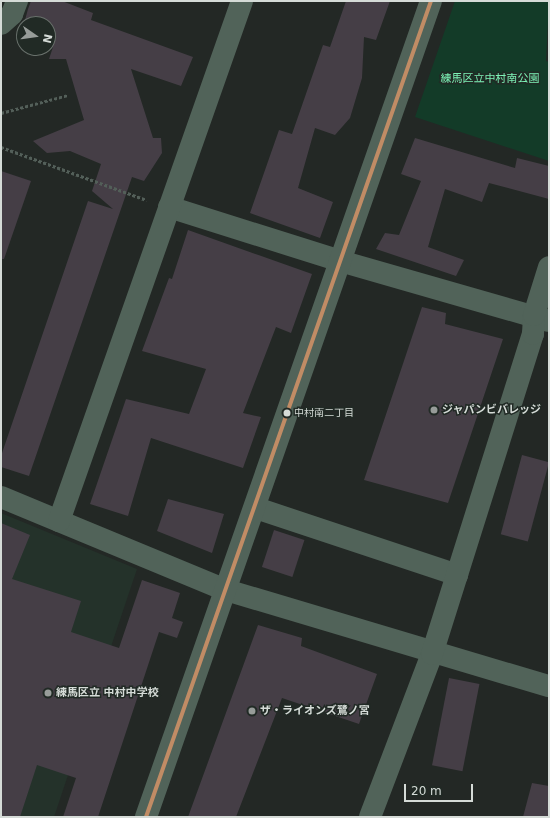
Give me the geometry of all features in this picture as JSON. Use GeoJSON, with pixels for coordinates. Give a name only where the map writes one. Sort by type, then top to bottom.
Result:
{"type":"FeatureCollection","features":[{"type":"Feature","properties":{"kind":"street"},"geometry":{"type":"LineString","coordinates":[[1,24],[12,14],[17,1]]}},
{"type":"Feature","properties":{"kind":"street"},"geometry":{"type":"LineString","coordinates":[[59,521],[242,1]]}},
{"type":"Feature","properties":{"kind":"street"},"geometry":{"type":"LineString","coordinates":[[146,817],[256,508],[340,261],[432,1]]}},
{"type":"Feature","properties":{"kind":"street"},"geometry":{"type":"LineString","coordinates":[[169,207],[340,261],[541,318]]}},
{"type":"Feature","properties":{"kind":"street"},"geometry":{"type":"LineString","coordinates":[[370,817],[432,654],[458,575],[533,334],[541,318],[549,267]]}},
{"type":"Feature","properties":{"kind":"street"},"geometry":{"type":"LineString","coordinates":[[1,498],[226,590],[432,654],[549,686]]}},
{"type":"Feature","properties":{"kind":"street"},"geometry":{"type":"LineString","coordinates":[[256,508],[458,575]]}},
{"type":"Feature","properties":{"kind":"path"},"geometry":{"type":"LineString","coordinates":[[1,113],[68,95]]}},
{"type":"Feature","properties":{"kind":"path"},"geometry":{"type":"LineString","coordinates":[[1,147],[169,207]]}},
{"type":"Feature","properties":{"kind":"shaded area","name":"練馬区立 中村中学校"},"geometry":{"type":"Polygon","coordinates":[[[1,513],[137,569],[54,817],[1,817],[1,513]]]}},
{"type":"Feature","properties":{"kind":"green space","name":"練馬区立中村南公園"},"geometry":{"type":"Polygon","coordinates":[[[455,1],[549,1],[546,61],[549,62],[549,161],[415,117],[455,1]]]}},
{"type":"Feature","properties":{"kind":"building"},"geometry":{"type":"Polygon","coordinates":[[[31,1],[62,1],[93,13],[91,20],[193,57],[181,86],[131,69],[153,138],[161,138],[162,153],[144,181],[132,177],[29,476],[1,467],[1,456],[88,201],[113,209],[92,191],[101,164],[70,151],[47,153],[33,141],[84,120],[66,59],[49,59],[50,56],[56,56],[56,16],[26,16],[31,1]]]}},
{"type":"Feature","properties":{"kind":"building"},"geometry":{"type":"Polygon","coordinates":[[[346,1],[390,1],[376,40],[364,37],[362,78],[350,118],[335,135],[315,128],[298,188],[333,202],[320,238],[250,213],[279,130],[292,134],[323,45],[330,47],[346,1]]]}},
{"type":"Feature","properties":{"kind":"building"},"geometry":{"type":"Polygon","coordinates":[[[415,138],[515,168],[517,158],[549,166],[549,199],[489,183],[482,202],[445,189],[428,247],[464,260],[456,276],[376,249],[385,233],[399,235],[421,181],[401,174],[415,138]]]}},
{"type":"Feature","properties":{"kind":"building"},"geometry":{"type":"Polygon","coordinates":[[[1,171],[31,181],[4,259],[1,259],[1,171]]]}},
{"type":"Feature","properties":{"kind":"building"},"geometry":{"type":"Polygon","coordinates":[[[188,230],[312,274],[291,333],[276,327],[243,413],[261,417],[243,468],[151,438],[128,516],[90,504],[126,399],[189,414],[206,369],[142,351],[169,278],[172,279],[188,230]]]}},
{"type":"Feature","properties":{"kind":"building","name":"ジャパンビバレッジ"},"geometry":{"type":"Polygon","coordinates":[[[422,307],[446,313],[445,324],[503,339],[448,503],[364,480],[422,307]]]}},
{"type":"Feature","properties":{"kind":"building"},"geometry":{"type":"Polygon","coordinates":[[[522,455],[549,462],[528,541],[501,534],[522,455]]]}},
{"type":"Feature","properties":{"kind":"building"},"geometry":{"type":"Polygon","coordinates":[[[168,499],[224,514],[212,553],[157,531],[168,499]]]}},
{"type":"Feature","properties":{"kind":"building","name":"練馬区立 中村中学校"},"geometry":{"type":"Polygon","coordinates":[[[1,523],[30,535],[12,579],[81,601],[71,632],[119,648],[142,580],[180,593],[172,618],[183,622],[177,638],[159,632],[98,817],[63,817],[76,778],[37,765],[20,817],[1,817],[1,523]]]}},
{"type":"Feature","properties":{"kind":"building"},"geometry":{"type":"Polygon","coordinates":[[[274,530],[304,540],[292,577],[262,567],[274,530]]]}},
{"type":"Feature","properties":{"kind":"building","name":"ザ・ライオンズ鷺ノ宮"},"geometry":{"type":"Polygon","coordinates":[[[258,625],[302,638],[301,646],[377,674],[359,724],[282,698],[236,817],[188,817],[258,625]]]}},
{"type":"Feature","properties":{"kind":"building"},"geometry":{"type":"Polygon","coordinates":[[[449,678],[479,684],[462,771],[432,765],[449,678]]]}},
{"type":"Feature","properties":{"kind":"building"},"geometry":{"type":"Polygon","coordinates":[[[532,783],[549,786],[549,817],[523,817],[532,783]]]}},
{"type":"Feature","properties":{"kind":"transit line"},"geometry":{"type":"LineString","coordinates":[[146,817],[431,1]]}},
{"type":"Feature","properties":{"kind":"place","name":"ジャパンビバレッジ"},"geometry":{"type":"Point","coordinates":[434,410]}},
{"type":"Feature","properties":{"kind":"place","name":"中村南二丁目"},"geometry":{"type":"Point","coordinates":[287,413]}},
{"type":"Feature","properties":{"kind":"place","name":"練馬区立 中村中学校"},"geometry":{"type":"Point","coordinates":[48,693]}},
{"type":"Feature","properties":{"kind":"place","name":"ザ・ライオンズ鷺ノ宮"},"geometry":{"type":"Point","coordinates":[252,711]}}]}
